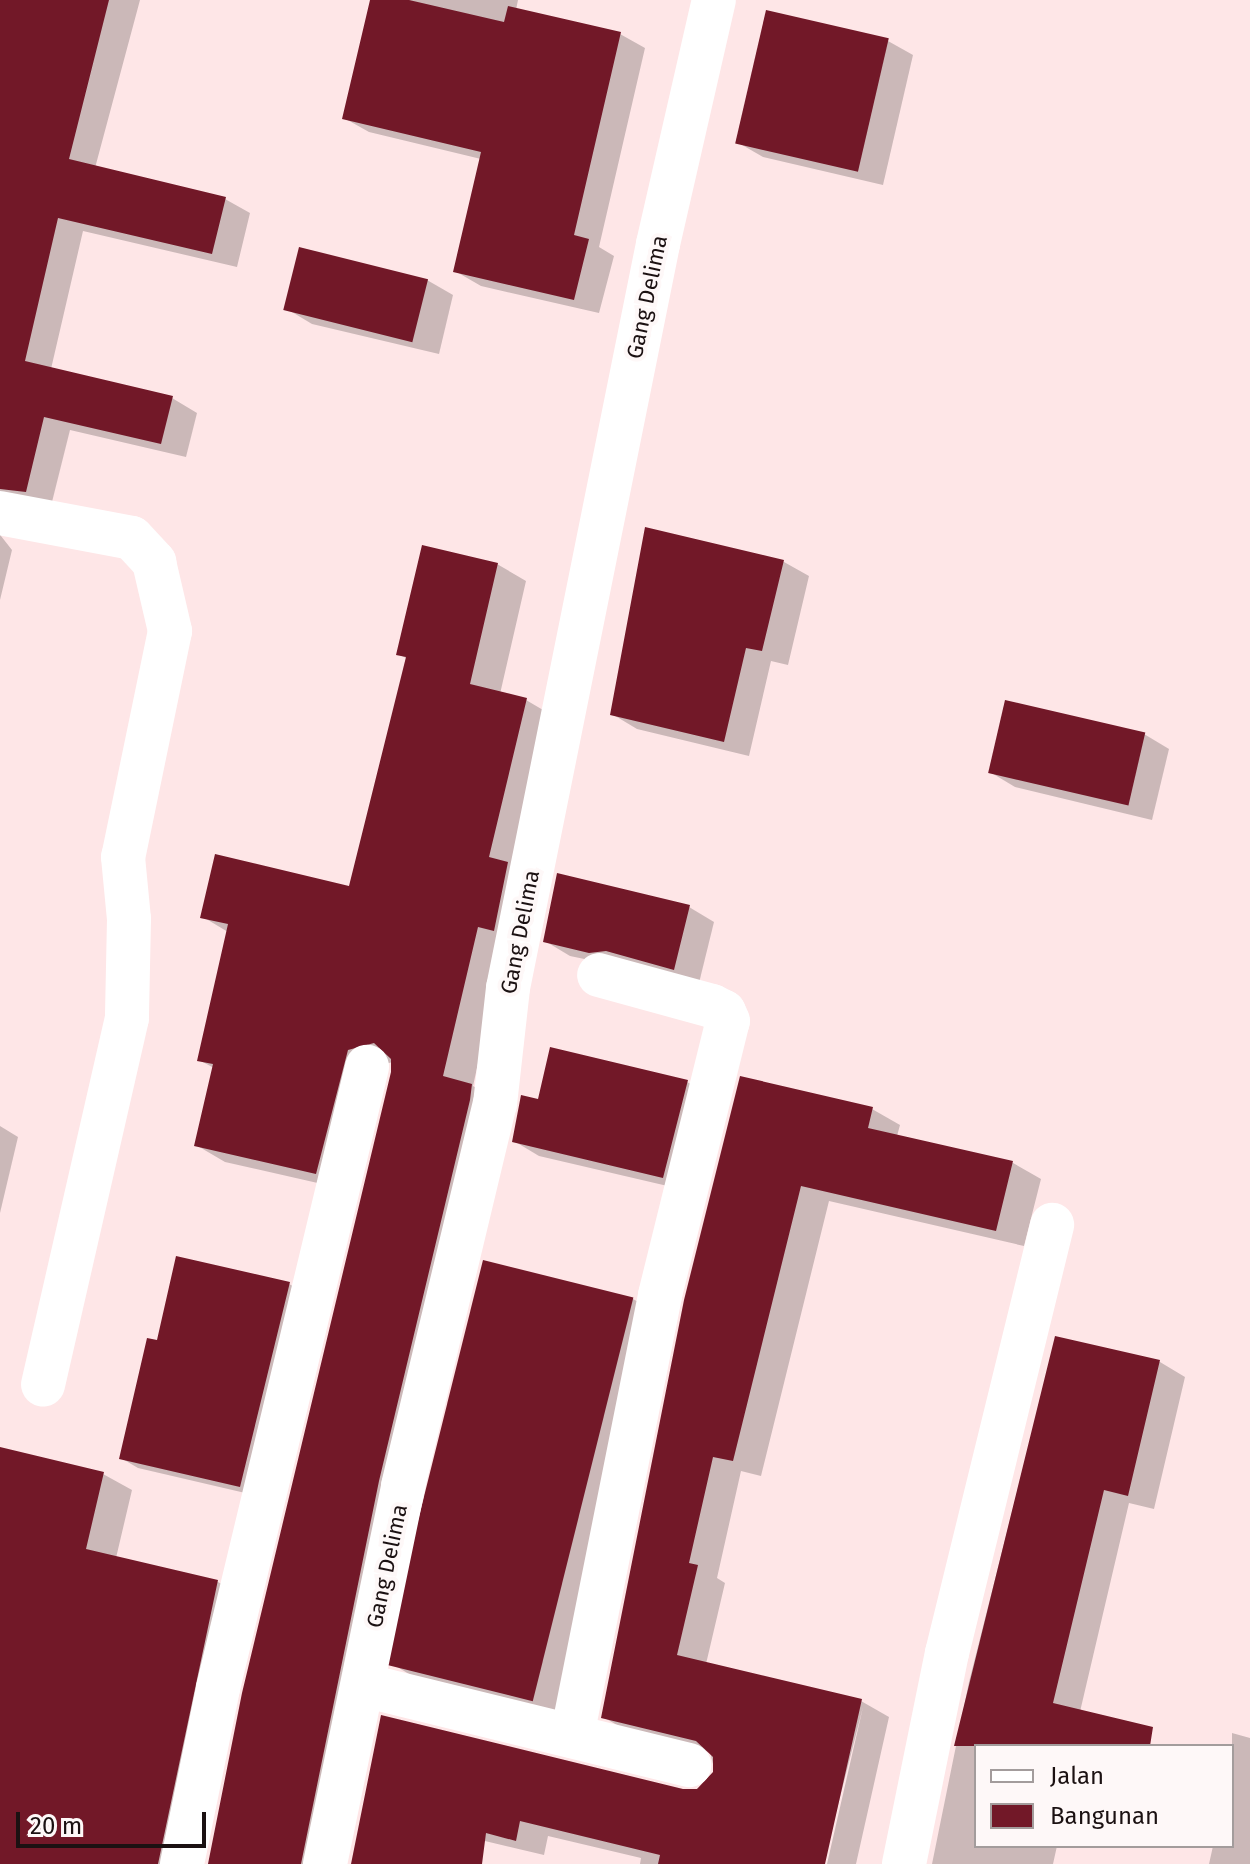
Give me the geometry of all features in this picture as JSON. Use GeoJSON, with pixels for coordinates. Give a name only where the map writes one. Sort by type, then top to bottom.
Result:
{"type":"FeatureCollection","features":[{"type":"Feature","properties":{"kind":"street","name":"Gang Delima"},"geometry":{"type":"LineString","coordinates":[[325,1864],[403,1486],[495,1104],[508,988],[658,244],[714,0]]}},
{"type":"Feature","properties":{"kind":"street"},"geometry":{"type":"LineString","coordinates":[[0,513],[132,538],[154,562],[170,631],[123,857],[129,919],[127,1018],[43,1384]]}},
{"type":"Feature","properties":{"kind":"street"},"geometry":{"type":"LineString","coordinates":[[572,1736],[660,1295],[728,1021],[724,1012],[712,1006],[599,975]]}},
{"type":"Feature","properties":{"kind":"street"},"geometry":{"type":"LineString","coordinates":[[182,1864],[218,1688],[367,1067]]}},
{"type":"Feature","properties":{"kind":"street"},"geometry":{"type":"LineString","coordinates":[[904,1864],[947,1653],[1052,1225]]}},
{"type":"Feature","properties":{"kind":"street"},"geometry":{"type":"LineString","coordinates":[[363,1685],[689,1765]]}},
{"type":"Feature","properties":{"kind":"building"},"geometry":{"type":"Polygon","coordinates":[[[0,0],[109,0],[69,159],[226,197],[212,254],[58,218],[25,361],[173,396],[161,444],[44,417],[26,492],[0,489],[0,0]]]}},
{"type":"Feature","properties":{"kind":"building"},"geometry":{"type":"Polygon","coordinates":[[[370,0],[409,0],[504,22],[508,6],[621,32],[574,235],[589,239],[574,300],[453,272],[481,152],[342,119],[370,0]]]}},
{"type":"Feature","properties":{"kind":"building"},"geometry":{"type":"Polygon","coordinates":[[[766,10],[889,38],[858,172],[735,143],[766,10]]]}},
{"type":"Feature","properties":{"kind":"building"},"geometry":{"type":"Polygon","coordinates":[[[299,247],[428,279],[412,342],[283,310],[299,247]]]}},
{"type":"Feature","properties":{"kind":"building"},"geometry":{"type":"Polygon","coordinates":[[[645,527],[784,560],[762,651],[746,648],[724,742],[610,715],[645,527]]]}},
{"type":"Feature","properties":{"kind":"building"},"geometry":{"type":"Polygon","coordinates":[[[422,545],[498,563],[470,684],[527,698],[489,857],[508,862],[494,931],[478,927],[443,1076],[472,1084],[470,1100],[379,1481],[301,1864],[208,1864],[242,1693],[391,1072],[391,1059],[374,1043],[348,1050],[316,1174],[194,1146],[213,1064],[197,1061],[228,924],[200,918],[215,854],[349,886],[406,657],[396,655],[422,545]]]}},
{"type":"Feature","properties":{"kind":"building"},"geometry":{"type":"Polygon","coordinates":[[[1005,700],[1145,732],[1128,805],[988,773],[1005,700]]]}},
{"type":"Feature","properties":{"kind":"building"},"geometry":{"type":"Polygon","coordinates":[[[557,873],[690,905],[674,970],[606,951],[589,953],[543,942],[557,873]]]}},
{"type":"Feature","properties":{"kind":"building"},"geometry":{"type":"Polygon","coordinates":[[[550,1047],[688,1080],[663,1178],[512,1142],[521,1095],[538,1099],[550,1047]]]}},
{"type":"Feature","properties":{"kind":"building"},"geometry":{"type":"Polygon","coordinates":[[[740,1076],[873,1107],[868,1128],[1013,1161],[996,1231],[801,1186],[733,1461],[713,1457],[689,1563],[698,1565],[677,1655],[862,1699],[825,1864],[658,1864],[660,1855],[520,1821],[516,1841],[486,1833],[482,1864],[351,1864],[381,1715],[683,1789],[697,1789],[713,1772],[713,1757],[696,1741],[601,1718],[684,1300],[740,1076]]]}},
{"type":"Feature","properties":{"kind":"building"},"geometry":{"type":"Polygon","coordinates":[[[176,1256],[290,1282],[240,1487],[119,1459],[147,1338],[157,1340],[176,1256]]]}},
{"type":"Feature","properties":{"kind":"building"},"geometry":{"type":"Polygon","coordinates":[[[483,1260],[633,1297],[533,1701],[382,1664],[483,1260]]]}},
{"type":"Feature","properties":{"kind":"building"},"geometry":{"type":"Polygon","coordinates":[[[1055,1336],[1160,1360],[1128,1496],[1104,1490],[1053,1703],[1153,1727],[1150,1744],[954,1746],[1055,1336]]]}},
{"type":"Feature","properties":{"kind":"building"},"geometry":{"type":"Polygon","coordinates":[[[0,1447],[104,1472],[86,1549],[218,1580],[158,1864],[0,1864],[0,1447]]]}}]}
